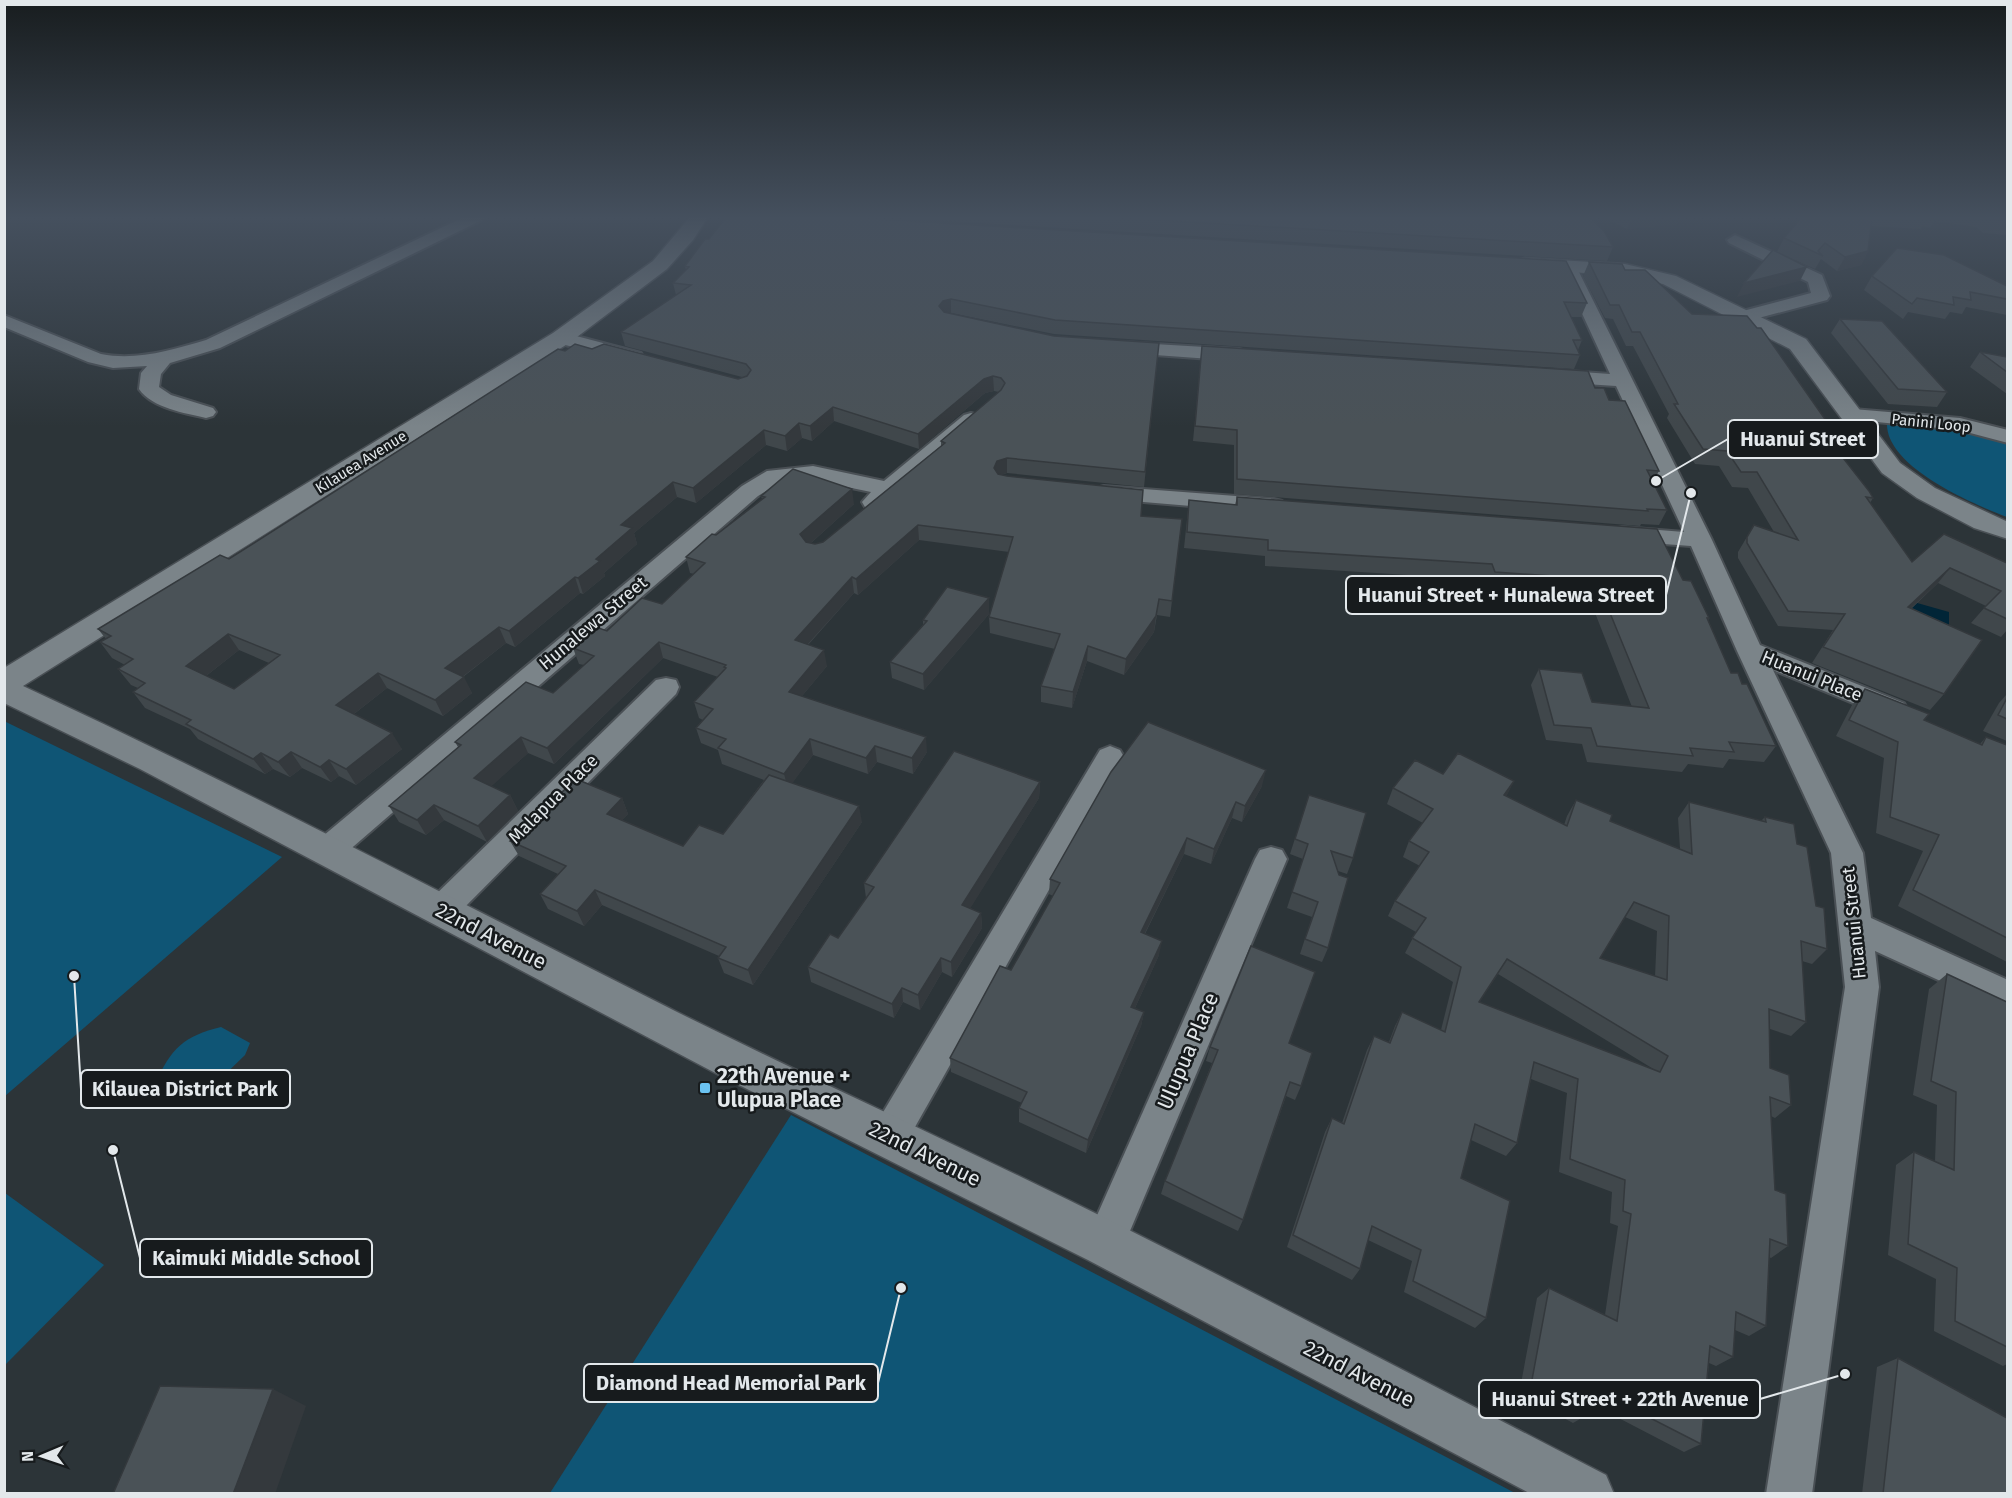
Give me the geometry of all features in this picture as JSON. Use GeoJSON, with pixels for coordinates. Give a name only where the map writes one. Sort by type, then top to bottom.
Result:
{"type":"FeatureCollection","features":[{"type":"Feature","properties":{"kind":"street"},"geometry":{"type":"LineString","coordinates":[[4,320],[103,360],[136,362],[163,359],[213,344],[332,287]]}},
{"type":"Feature","properties":{"kind":"street","name":"Kilauea Avenue"},"geometry":{"type":"LineString","coordinates":[[4,682],[561,338],[630,287]]}},
{"type":"Feature","properties":{"kind":"street","name":"Huanui Street"},"geometry":{"type":"LineString","coordinates":[[1578,287],[1700,540],[1846,853],[1862,987],[1789,1494]]}},
{"type":"Feature","properties":{"kind":"street"},"geometry":{"type":"LineString","coordinates":[[1684,287],[1798,344],[1891,468],[1926,493],[1983,522],[2007,531]]}},
{"type":"Feature","properties":{"kind":"street"},"geometry":{"type":"LineString","coordinates":[[1745,316],[1821,296],[1818,287]]}},
{"type":"Feature","properties":{"kind":"street"},"geometry":{"type":"LineString","coordinates":[[561,338],[651,362]]}},
{"type":"Feature","properties":{"kind":"street"},"geometry":{"type":"LineString","coordinates":[[1102,346],[1263,357]]}},
{"type":"Feature","properties":{"kind":"street"},"geometry":{"type":"LineString","coordinates":[[163,359],[151,373],[149,389],[164,399],[206,412]]}},
{"type":"Feature","properties":{"kind":"street"},"geometry":{"type":"LineString","coordinates":[[1531,375],[1624,381]]}},
{"type":"Feature","properties":{"kind":"street"},"geometry":{"type":"LineString","coordinates":[[853,519],[984,407]]}},
{"type":"Feature","properties":{"kind":"street","name":"Panini Loop"},"geometry":{"type":"LineString","coordinates":[[1853,415],[1960,424],[2007,437]]}},
{"type":"Feature","properties":{"kind":"street","name":"Hunalewa Street"},"geometry":{"type":"LineString","coordinates":[[328,850],[750,491],[775,476],[813,473],[888,489]]}},
{"type":"Feature","properties":{"kind":"street"},"geometry":{"type":"LineString","coordinates":[[1078,490],[1291,508]]}},
{"type":"Feature","properties":{"kind":"street"},"geometry":{"type":"LineString","coordinates":[[1606,532],[1700,540]]}},
{"type":"Feature","properties":{"kind":"street","name":"Huanui Place"},"geometry":{"type":"LineString","coordinates":[[1750,651],[1922,721]]}},
{"type":"Feature","properties":{"kind":"street","name":"Malapua Place"},"geometry":{"type":"LineString","coordinates":[[440,910],[666,687]]}},
{"type":"Feature","properties":{"kind":"street","name":"22nd Avenue"},"geometry":{"type":"LineString","coordinates":[[4,690],[152,760],[440,910],[889,1137],[1105,1242],[1587,1494]]}},
{"type":"Feature","properties":{"kind":"street"},"geometry":{"type":"LineString","coordinates":[[889,1137],[1110,757]]}},
{"type":"Feature","properties":{"kind":"street","name":"Ulupua Place"},"geometry":{"type":"LineString","coordinates":[[1105,1242],[1271,859]]}},
{"type":"Feature","properties":{"kind":"street"},"geometry":{"type":"LineString","coordinates":[[1855,926],[2007,997]]}},
{"type":"Feature","properties":{"kind":"shaded area"},"geometry":{"type":"Polygon","coordinates":[[[1900,423],[1961,428],[2007,441],[2007,517],[1954,494],[1916,470],[1901,456],[1891,441],[1887,425],[1900,423]]]}},
{"type":"Feature","properties":{"kind":"shaded area"},"geometry":{"type":"Polygon","coordinates":[[[1896,597],[1949,612],[1949,625],[1895,610],[1896,597]]]}},
{"type":"Feature","properties":{"kind":"shaded area"},"geometry":{"type":"Polygon","coordinates":[[[4,721],[282,857],[5,1096],[4,1096],[4,721]]]}},
{"type":"Feature","properties":{"kind":"shaded area"},"geometry":{"type":"Polygon","coordinates":[[[221,1027],[250,1043],[245,1055],[211,1088],[177,1097],[155,1084],[167,1061],[180,1045],[197,1035],[221,1027]]]}},
{"type":"Feature","properties":{"kind":"shaded area"},"geometry":{"type":"Polygon","coordinates":[[[791,1115],[1515,1493],[550,1493],[791,1115]]]}},
{"type":"Feature","properties":{"kind":"shaded area"},"geometry":{"type":"Polygon","coordinates":[[[5,1193],[104,1265],[5,1365],[5,1193]]]}},
{"type":"Feature","properties":{"kind":"building"},"geometry":{"type":"Polygon","coordinates":[[[688,287],[1579,287],[1587,303],[1564,302],[1582,340],[1573,340],[1580,355],[1055,320],[951,299],[943,301],[939,306],[944,312],[1054,336],[1159,343],[1145,472],[1007,458],[997,461],[994,468],[998,474],[1007,476],[1143,490],[1141,516],[1182,519],[1172,601],[1159,599],[1156,616],[1126,659],[1088,646],[1073,692],[1041,686],[1060,634],[989,617],[1013,537],[918,525],[856,579],[852,577],[795,640],[824,650],[789,692],[926,737],[912,758],[875,746],[866,758],[810,739],[784,774],[718,748],[726,739],[696,728],[713,709],[694,702],[726,668],[724,667],[726,665],[659,642],[547,748],[521,737],[474,778],[510,795],[478,826],[434,805],[417,820],[389,806],[461,745],[455,742],[526,682],[553,693],[594,656],[573,648],[596,627],[607,631],[642,598],[662,604],[705,563],[686,557],[712,534],[716,535],[765,497],[761,496],[793,469],[852,489],[800,534],[806,542],[815,544],[823,542],[945,443],[941,441],[1001,390],[1005,383],[1001,378],[993,376],[984,379],[918,434],[833,407],[810,426],[799,423],[785,436],[764,430],[693,488],[673,482],[621,525],[632,528],[596,559],[600,561],[578,578],[575,577],[509,631],[499,627],[445,668],[464,677],[435,700],[378,673],[336,705],[392,733],[346,769],[329,760],[320,767],[291,752],[278,762],[261,753],[253,759],[186,724],[191,720],[133,692],[145,683],[118,669],[133,659],[100,642],[111,636],[98,629],[220,555],[229,559],[558,349],[565,351],[575,344],[592,349],[604,344],[738,379],[747,376],[751,370],[746,364],[621,332],[688,287]],[[228,634],[186,666],[234,689],[280,655],[228,634]]]}},
{"type":"Feature","properties":{"kind":"building"},"geometry":{"type":"Polygon","coordinates":[[[1601,287],[1663,287],[1692,314],[1747,316],[1757,328],[1761,328],[1827,422],[1814,421],[1869,491],[1873,498],[1866,497],[1912,562],[1944,534],[2007,563],[2007,619],[1984,608],[2001,591],[1950,568],[1908,607],[1982,640],[1944,694],[1823,647],[1845,614],[1788,611],[1747,543],[1747,537],[1754,525],[1798,540],[1757,472],[1741,472],[1727,451],[1703,449],[1674,404],[1678,404],[1640,332],[1632,332],[1619,305],[1610,305],[1601,287]]]}},
{"type":"Feature","properties":{"kind":"building"},"geometry":{"type":"Polygon","coordinates":[[[1888,287],[2007,287],[2007,299],[1970,292],[1971,300],[1953,297],[1954,305],[1917,298],[1912,304],[1888,287]]]}},
{"type":"Feature","properties":{"kind":"building"},"geometry":{"type":"Polygon","coordinates":[[[1840,319],[1882,321],[1947,392],[1898,389],[1840,319]]]}},
{"type":"Feature","properties":{"kind":"building"},"geometry":{"type":"Polygon","coordinates":[[[1202,346],[1588,371],[1595,388],[1604,388],[1609,400],[1625,401],[1659,471],[1647,470],[1667,510],[1647,509],[1648,511],[1237,479],[1237,430],[1195,426],[1202,346]]]}},
{"type":"Feature","properties":{"kind":"building"},"geometry":{"type":"Polygon","coordinates":[[[1980,352],[2007,357],[2007,372],[1980,352]]]}},
{"type":"Feature","properties":{"kind":"building"},"geometry":{"type":"Polygon","coordinates":[[[1237,497],[1657,529],[1683,580],[1691,581],[1731,673],[1738,673],[1742,684],[1747,684],[1776,746],[1729,742],[1734,752],[1690,748],[1693,756],[1597,746],[1591,728],[1554,725],[1539,669],[1582,673],[1592,702],[1649,708],[1596,579],[1495,572],[1492,564],[1268,550],[1268,540],[1187,532],[1189,500],[1237,505],[1237,497]]]}},
{"type":"Feature","properties":{"kind":"building"},"geometry":{"type":"Polygon","coordinates":[[[947,587],[989,598],[923,674],[890,662],[927,621],[923,620],[947,587]]]}},
{"type":"Feature","properties":{"kind":"building"},"geometry":{"type":"Polygon","coordinates":[[[1865,689],[1929,714],[1924,720],[1982,745],[1986,737],[2007,745],[2007,938],[1913,890],[1939,835],[1890,817],[1898,742],[1849,720],[1865,689]]]}},
{"type":"Feature","properties":{"kind":"building"},"geometry":{"type":"Polygon","coordinates":[[[2007,698],[2007,719],[1998,715],[2007,698]]]}},
{"type":"Feature","properties":{"kind":"building"},"geometry":{"type":"Polygon","coordinates":[[[1148,722],[1266,770],[1245,806],[1236,802],[1214,849],[1187,838],[1141,932],[1162,941],[1131,1007],[1144,1012],[1088,1140],[1019,1108],[1027,1092],[950,1058],[1000,966],[1011,970],[1060,883],[1050,879],[1111,772],[1148,722]]]}},
{"type":"Feature","properties":{"kind":"building"},"geometry":{"type":"Polygon","coordinates":[[[954,751],[1040,782],[962,905],[981,913],[951,962],[941,958],[918,995],[902,988],[892,1004],[808,967],[830,934],[838,938],[874,887],[864,883],[954,751]]]}},
{"type":"Feature","properties":{"kind":"building"},"geometry":{"type":"Polygon","coordinates":[[[1458,753],[1514,781],[1504,795],[1567,826],[1576,800],[1612,815],[1610,821],[1692,854],[1689,802],[1766,822],[1765,817],[1794,824],[1797,844],[1807,847],[1816,906],[1824,908],[1827,949],[1801,941],[1806,1022],[1769,1009],[1770,1068],[1789,1075],[1791,1105],[1770,1097],[1775,1190],[1786,1194],[1788,1246],[1770,1239],[1766,1326],[1736,1312],[1733,1357],[1710,1346],[1701,1444],[1619,1402],[1619,1407],[1590,1392],[1587,1415],[1531,1385],[1549,1288],[1617,1321],[1631,1214],[1623,1211],[1625,1180],[1570,1159],[1578,1079],[1534,1062],[1517,1143],[1475,1124],[1461,1178],[1510,1201],[1486,1318],[1413,1281],[1421,1250],[1372,1226],[1360,1269],[1293,1235],[1332,1118],[1344,1124],[1374,1036],[1390,1043],[1402,1012],[1445,1032],[1461,967],[1412,938],[1426,918],[1395,901],[1429,852],[1409,841],[1433,809],[1393,788],[1415,760],[1443,774],[1458,753]],[[1634,902],[1600,958],[1667,980],[1669,916],[1634,902]],[[1507,959],[1479,1002],[1660,1072],[1668,1056],[1507,959]]]}},
{"type":"Feature","properties":{"kind":"building"},"geometry":{"type":"Polygon","coordinates":[[[769,775],[859,806],[748,970],[718,958],[726,947],[595,890],[577,911],[540,894],[566,866],[510,841],[576,779],[622,798],[607,814],[683,846],[699,825],[723,834],[769,775]]]}},
{"type":"Feature","properties":{"kind":"building"},"geometry":{"type":"Polygon","coordinates":[[[1309,795],[1366,813],[1353,858],[1331,851],[1339,875],[1348,878],[1328,948],[1305,939],[1318,902],[1292,892],[1308,844],[1295,839],[1309,795]]]}},
{"type":"Feature","properties":{"kind":"building"},"geometry":{"type":"Polygon","coordinates":[[[1251,946],[1315,972],[1289,1043],[1312,1053],[1301,1086],[1290,1082],[1243,1220],[1165,1181],[1218,1050],[1210,1047],[1251,946]]]}},
{"type":"Feature","properties":{"kind":"building"},"geometry":{"type":"Polygon","coordinates":[[[1947,974],[2007,1002],[2007,1347],[1955,1321],[1957,1268],[1908,1244],[1914,1152],[1954,1170],[1956,1092],[1931,1081],[1947,974]]]}},
{"type":"Feature","properties":{"kind":"building"},"geometry":{"type":"Polygon","coordinates":[[[1898,1358],[2007,1418],[2007,1494],[1883,1494],[1898,1358]]]}},
{"type":"Feature","properties":{"kind":"building"},"geometry":{"type":"Polygon","coordinates":[[[160,1386],[273,1389],[233,1494],[113,1494],[160,1386]]]}},
{"type":"Feature","properties":{"kind":"place","name":"Huanui Street"},"geometry":{"type":"Point","coordinates":[1656,481]}},
{"type":"Feature","properties":{"kind":"place","name":"Huanui Street + Hunalewa Street"},"geometry":{"type":"Point","coordinates":[1691,493]}},
{"type":"Feature","properties":{"kind":"place","name":"Kilauea District Park"},"geometry":{"type":"Point","coordinates":[74,976]}},
{"type":"Feature","properties":{"kind":"place","name":"22th Avenue + Ulupua Place"},"geometry":{"type":"Point","coordinates":[705,1088]}},
{"type":"Feature","properties":{"kind":"place","name":"Kaimuki Middle School"},"geometry":{"type":"Point","coordinates":[113,1150]}},
{"type":"Feature","properties":{"kind":"place","name":"Diamond Head Memorial Park"},"geometry":{"type":"Point","coordinates":[901,1288]}},
{"type":"Feature","properties":{"kind":"place","name":"Huanui Street + 22th Avenue"},"geometry":{"type":"Point","coordinates":[1845,1374]}}]}
